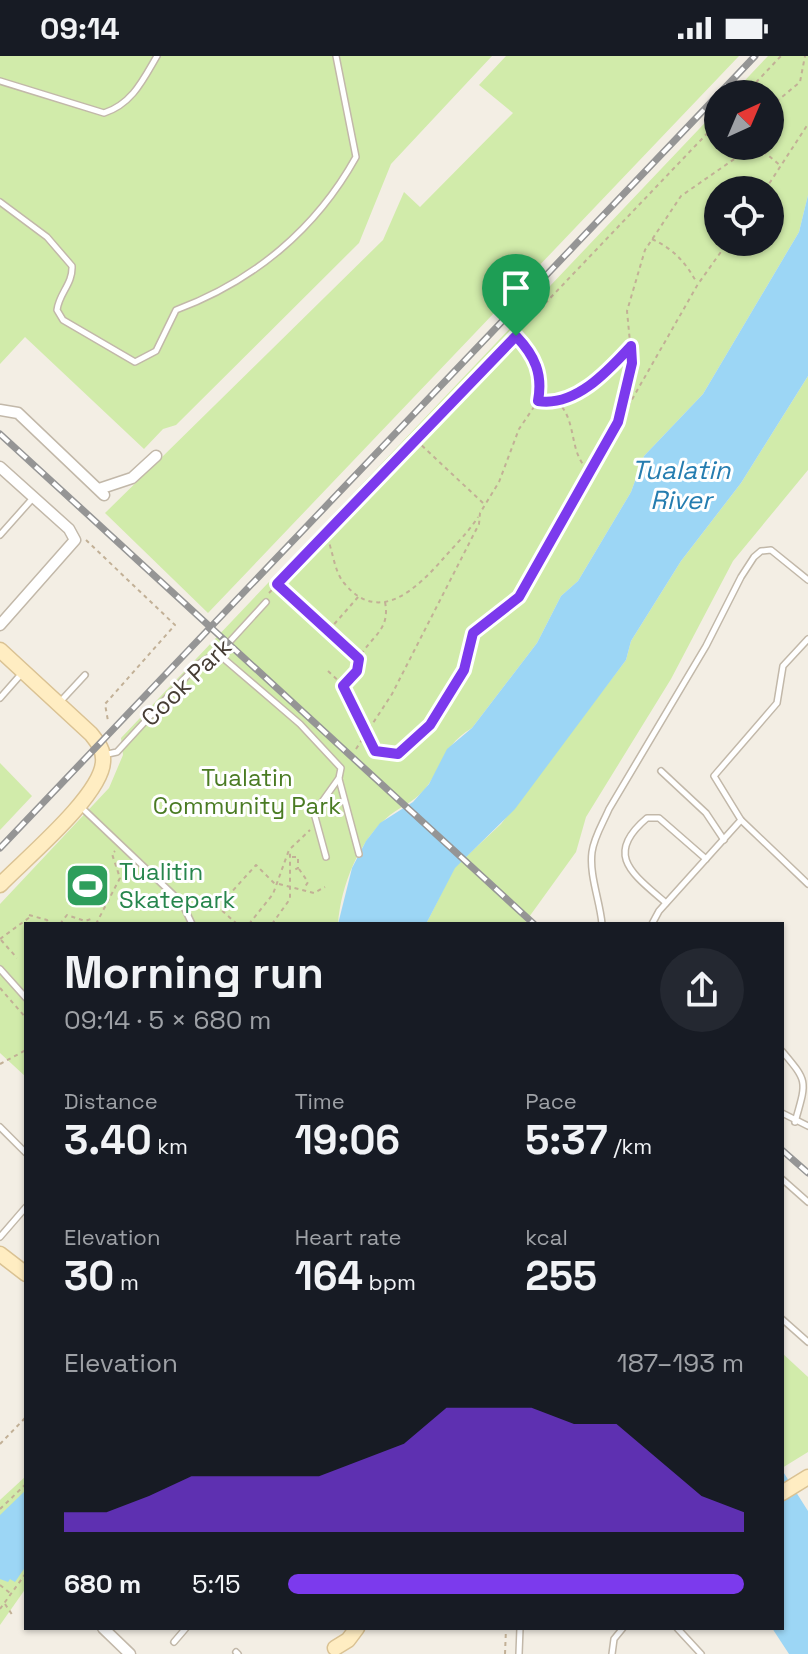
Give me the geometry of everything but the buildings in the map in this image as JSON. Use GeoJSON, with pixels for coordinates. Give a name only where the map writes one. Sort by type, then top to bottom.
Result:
{"type":"FeatureCollection","features":[{"type":"Feature","properties":{"kind":"main road"},"geometry":{"type":"LineString","coordinates":[[0,650],[91,734],[103,756],[97,779],[78,804],[0,885]]}},
{"type":"Feature","properties":{"kind":"main road"},"geometry":{"type":"LineString","coordinates":[[0,1254],[24,1272]]}},
{"type":"Feature","properties":{"kind":"main road"},"geometry":{"type":"LineString","coordinates":[[784,1492],[808,1477]]}},
{"type":"Feature","properties":{"kind":"main road"},"geometry":{"type":"LineString","coordinates":[[333,1651],[349,1632]]}},
{"type":"Feature","properties":{"kind":"street"},"geometry":{"type":"LineString","coordinates":[[0,410],[18,413],[102,492],[132,478],[156,456]]}},
{"type":"Feature","properties":{"kind":"street"},"geometry":{"type":"LineString","coordinates":[[0,467],[69,529],[75,540],[0,625]]}},
{"type":"Feature","properties":{"kind":"street"},"geometry":{"type":"LineString","coordinates":[[105,1630],[130,1654]]}},
{"type":"Feature","properties":{"kind":"lane"},"geometry":{"type":"LineString","coordinates":[[0,81],[104,113],[118,109],[138,89],[157,56]]}},
{"type":"Feature","properties":{"kind":"lane"},"geometry":{"type":"LineString","coordinates":[[0,202],[47,237],[72,266],[67,288],[58,301],[57,310],[63,320],[135,362],[156,351],[176,310],[233,284],[284,248],[335,196],[356,157],[336,56]]}},
{"type":"Feature","properties":{"kind":"lane"},"geometry":{"type":"LineString","coordinates":[[0,535],[34,497]]}},
{"type":"Feature","properties":{"kind":"lane"},"geometry":{"type":"LineString","coordinates":[[602,922],[593,870],[597,837],[609,809],[706,646],[741,577],[754,557],[761,551],[771,550],[808,580]]}},
{"type":"Feature","properties":{"kind":"lane","name":"Cook Park"},"geometry":{"type":"LineString","coordinates":[[103,756],[117,752],[197,665],[216,652],[266,602]]}},
{"type":"Feature","properties":{"kind":"lane"},"geometry":{"type":"LineString","coordinates":[[808,639],[783,666],[777,703],[714,776],[741,820],[808,884]]}},
{"type":"Feature","properties":{"kind":"lane"},"geometry":{"type":"LineString","coordinates":[[216,652],[300,724],[341,768],[339,778],[359,854]]}},
{"type":"Feature","properties":{"kind":"lane"},"geometry":{"type":"LineString","coordinates":[[0,698],[24,672]]}},
{"type":"Feature","properties":{"kind":"lane"},"geometry":{"type":"LineString","coordinates":[[58,704],[85,675]]}},
{"type":"Feature","properties":{"kind":"lane"},"geometry":{"type":"LineString","coordinates":[[661,771],[706,813],[724,840]]}},
{"type":"Feature","properties":{"kind":"lane"},"geometry":{"type":"LineString","coordinates":[[326,857],[316,823],[318,803],[339,778]]}},
{"type":"Feature","properties":{"kind":"lane"},"geometry":{"type":"LineString","coordinates":[[78,804],[182,903],[191,922]]}},
{"type":"Feature","properties":{"kind":"lane"},"geometry":{"type":"LineString","coordinates":[[666,903],[633,874],[624,858],[624,845],[637,827],[647,818],[659,818],[706,859]]}},
{"type":"Feature","properties":{"kind":"lane"},"geometry":{"type":"LineString","coordinates":[[653,922],[666,903],[741,820]]}},
{"type":"Feature","properties":{"kind":"lane"},"geometry":{"type":"LineString","coordinates":[[0,969],[24,996]]}},
{"type":"Feature","properties":{"kind":"lane"},"geometry":{"type":"LineString","coordinates":[[784,1053],[806,1073],[807,1081],[795,1122]]}},
{"type":"Feature","properties":{"kind":"lane"},"geometry":{"type":"LineString","coordinates":[[784,1114],[808,1126]]}},
{"type":"Feature","properties":{"kind":"lane"},"geometry":{"type":"LineString","coordinates":[[0,1127],[24,1151]]}},
{"type":"Feature","properties":{"kind":"lane"},"geometry":{"type":"LineString","coordinates":[[784,1181],[808,1202]]}},
{"type":"Feature","properties":{"kind":"lane"},"geometry":{"type":"LineString","coordinates":[[0,1237],[24,1209]]}},
{"type":"Feature","properties":{"kind":"lane"},"geometry":{"type":"LineString","coordinates":[[784,1321],[808,1342]]}},
{"type":"Feature","properties":{"kind":"lane"},"geometry":{"type":"LineString","coordinates":[[174,1642],[184,1630]]}},
{"type":"Feature","properties":{"kind":"lane"},"geometry":{"type":"LineString","coordinates":[[519,1654],[520,1630]]}},
{"type":"Feature","properties":{"kind":"lane"},"geometry":{"type":"LineString","coordinates":[[612,1654],[614,1639],[621,1630]]}},
{"type":"Feature","properties":{"kind":"lane"},"geometry":{"type":"LineString","coordinates":[[679,1630],[701,1654]]}},
{"type":"Feature","properties":{"kind":"path"},"geometry":{"type":"LineString","coordinates":[[758,80],[781,56]]}},
{"type":"Feature","properties":{"kind":"path"},"geometry":{"type":"LineString","coordinates":[[784,95],[800,82],[805,56]]}},
{"type":"Feature","properties":{"kind":"path"},"geometry":{"type":"LineString","coordinates":[[775,176],[808,124]]}},
{"type":"Feature","properties":{"kind":"path"},"geometry":{"type":"LineString","coordinates":[[266,602],[277,584],[704,137]]}},
{"type":"Feature","properties":{"kind":"path"},"geometry":{"type":"LineString","coordinates":[[618,422],[632,363],[627,311],[645,250],[681,196],[734,160]]}},
{"type":"Feature","properties":{"kind":"path"},"geometry":{"type":"LineString","coordinates":[[772,160],[781,167]]}},
{"type":"Feature","properties":{"kind":"path"},"geometry":{"type":"LineString","coordinates":[[652,239],[684,260],[698,284]]}},
{"type":"Feature","properties":{"kind":"path"},"geometry":{"type":"LineString","coordinates":[[328,671],[343,686],[375,751],[398,754],[430,725],[464,670],[473,633],[519,597],[698,284],[718,256]]}},
{"type":"Feature","properties":{"kind":"path"},"geometry":{"type":"LineString","coordinates":[[326,536],[343,581],[360,595],[385,602],[403,596],[425,580],[480,513],[499,482],[519,429],[538,401],[540,377],[536,362],[516,336]]}},
{"type":"Feature","properties":{"kind":"path"},"geometry":{"type":"LineString","coordinates":[[554,403],[600,376],[631,346]]}},
{"type":"Feature","properties":{"kind":"path"},"geometry":{"type":"LineString","coordinates":[[538,401],[554,403],[569,416],[579,463],[590,472]]}},
{"type":"Feature","properties":{"kind":"path"},"geometry":{"type":"LineString","coordinates":[[415,440],[485,505]]}},
{"type":"Feature","properties":{"kind":"path"},"geometry":{"type":"LineString","coordinates":[[356,749],[403,675],[479,524],[480,513]]}},
{"type":"Feature","properties":{"kind":"path"},"geometry":{"type":"LineString","coordinates":[[75,540],[84,539],[91,544],[175,625],[105,704],[108,721]]}},
{"type":"Feature","properties":{"kind":"path"},"geometry":{"type":"LineString","coordinates":[[277,584],[359,659]]}},
{"type":"Feature","properties":{"kind":"path"},"geometry":{"type":"LineString","coordinates":[[328,631],[360,595]]}},
{"type":"Feature","properties":{"kind":"path"},"geometry":{"type":"LineString","coordinates":[[343,686],[357,671],[359,659],[384,627],[385,602]]}},
{"type":"Feature","properties":{"kind":"path"},"geometry":{"type":"LineString","coordinates":[[250,922],[278,885],[289,850],[316,823]]}},
{"type":"Feature","properties":{"kind":"path"},"geometry":{"type":"LineString","coordinates":[[274,922],[286,906],[291,884],[289,850]]}},
{"type":"Feature","properties":{"kind":"path"},"geometry":{"type":"LineString","coordinates":[[97,922],[120,878],[112,854]]}},
{"type":"Feature","properties":{"kind":"path"},"geometry":{"type":"LineString","coordinates":[[290,857],[298,857],[298,868],[308,882],[304,889]]}},
{"type":"Feature","properties":{"kind":"path"},"geometry":{"type":"LineString","coordinates":[[235,922],[218,907],[256,865],[278,885],[291,884],[314,893],[325,887]]}},
{"type":"Feature","properties":{"kind":"path"},"geometry":{"type":"LineString","coordinates":[[292,871],[298,868]]}},
{"type":"Feature","properties":{"kind":"path"},"geometry":{"type":"LineString","coordinates":[[62,922],[67,915],[85,921],[94,918]]}},
{"type":"Feature","properties":{"kind":"path"},"geometry":{"type":"LineString","coordinates":[[17,958],[0,939],[30,916],[48,922]]}},
{"type":"Feature","properties":{"kind":"path"},"geometry":{"type":"LineString","coordinates":[[0,988],[24,1016]]}},
{"type":"Feature","properties":{"kind":"path"},"geometry":{"type":"LineString","coordinates":[[0,1064],[24,1051]]}},
{"type":"Feature","properties":{"kind":"path"},"geometry":{"type":"LineString","coordinates":[[0,1444],[24,1419]]}},
{"type":"Feature","properties":{"kind":"path"},"geometry":{"type":"LineString","coordinates":[[0,1509],[24,1486]]}},
{"type":"Feature","properties":{"kind":"path"},"geometry":{"type":"LineString","coordinates":[[0,1609],[24,1576]]}},
{"type":"Feature","properties":{"kind":"path"},"geometry":{"type":"LineString","coordinates":[[0,1585],[11,1593]]}},
{"type":"Feature","properties":{"kind":"path"},"geometry":{"type":"LineString","coordinates":[[4,1604],[13,1616]]}},
{"type":"Feature","properties":{"kind":"path"},"geometry":{"type":"LineString","coordinates":[[505,1654],[506,1630]]}},
{"type":"Feature","properties":{"kind":"green space"},"geometry":{"type":"Polygon","coordinates":[[[0,56],[492,56],[391,164],[359,243],[176,425],[163,429],[144,449],[25,337],[0,364],[0,56]]]}},
{"type":"Feature","properties":{"kind":"green space"},"geometry":{"type":"Polygon","coordinates":[[[506,56],[739,56],[716,80],[704,80],[704,93],[208,613],[105,513],[383,240],[404,192],[420,207],[513,113],[479,85],[506,56]]]}},
{"type":"Feature","properties":{"kind":"green space","name":"Tualatin Community Park"},"geometry":{"type":"Polygon","coordinates":[[[768,56],[808,56],[808,195],[799,232],[703,394],[644,456],[631,492],[578,581],[561,596],[537,643],[472,728],[450,747],[424,790],[390,815],[369,837],[348,879],[338,922],[24,922],[24,1075],[0,1053],[0,904],[109,788],[123,755],[121,738],[704,124],[704,160],[784,160],[784,80],[745,80],[768,56]]]}},
{"type":"Feature","properties":{"kind":"green space"},"geometry":{"type":"Polygon","coordinates":[[[808,376],[808,470],[733,561],[671,679],[586,817],[576,852],[525,922],[427,922],[454,868],[501,824],[626,660],[631,641],[681,561],[741,483],[808,376]]]}},
{"type":"Feature","properties":{"kind":"green space"},"geometry":{"type":"Polygon","coordinates":[[[0,763],[32,796],[0,830],[0,763]]]}},
{"type":"Feature","properties":{"kind":"green space"},"geometry":{"type":"Polygon","coordinates":[[[784,1355],[808,1377],[808,1452],[784,1467],[784,1355]]]}},
{"type":"Feature","properties":{"kind":"green space"},"geometry":{"type":"Polygon","coordinates":[[[24,1478],[24,1591],[0,1625],[0,1500],[24,1478]]]}},
{"type":"Feature","properties":{"kind":"water","name":"Tualatin River"},"geometry":{"type":"Polygon","coordinates":[[[808,195],[808,376],[741,483],[681,561],[631,641],[626,660],[515,809],[455,868],[427,922],[338,922],[352,868],[366,841],[380,823],[413,802],[429,784],[447,749],[472,728],[537,643],[561,596],[578,581],[631,492],[644,456],[703,394],[799,232],[808,195]]]}},
{"type":"Feature","properties":{"kind":"water"},"geometry":{"type":"Polygon","coordinates":[[[784,1473],[808,1511],[808,1654],[789,1654],[773,1630],[784,1630],[784,1473]]]}},
{"type":"Feature","properties":{"kind":"water"},"geometry":{"type":"Polygon","coordinates":[[[24,1492],[24,1569],[15,1582],[0,1579],[0,1515],[24,1492]]]}},
{"type":"Feature","properties":{"kind":"railway"},"geometry":{"type":"LineString","coordinates":[[732,80],[755,56]]}},
{"type":"Feature","properties":{"kind":"railway"},"geometry":{"type":"LineString","coordinates":[[0,848],[704,110]]}},
{"type":"Feature","properties":{"kind":"railway"},"geometry":{"type":"LineString","coordinates":[[0,434],[532,922]]}},
{"type":"Feature","properties":{"kind":"railway"},"geometry":{"type":"LineString","coordinates":[[784,1152],[808,1173]]}},
{"type":"Feature","properties":{"kind":"place","name":"Tualitin Skatepark"},"geometry":{"type":"Point","coordinates":[88,885]}},
{"type":"Feature","properties":{"kind":"route"},"geometry":{"type":"LineString","coordinates":[[516,336],[536,362],[540,377],[538,401],[554,403],[575,394],[600,376],[631,346],[632,363],[618,422],[519,597],[473,633],[464,670],[430,725],[398,754],[375,751],[343,686],[357,671],[359,659],[277,584],[516,336]]}}]}
